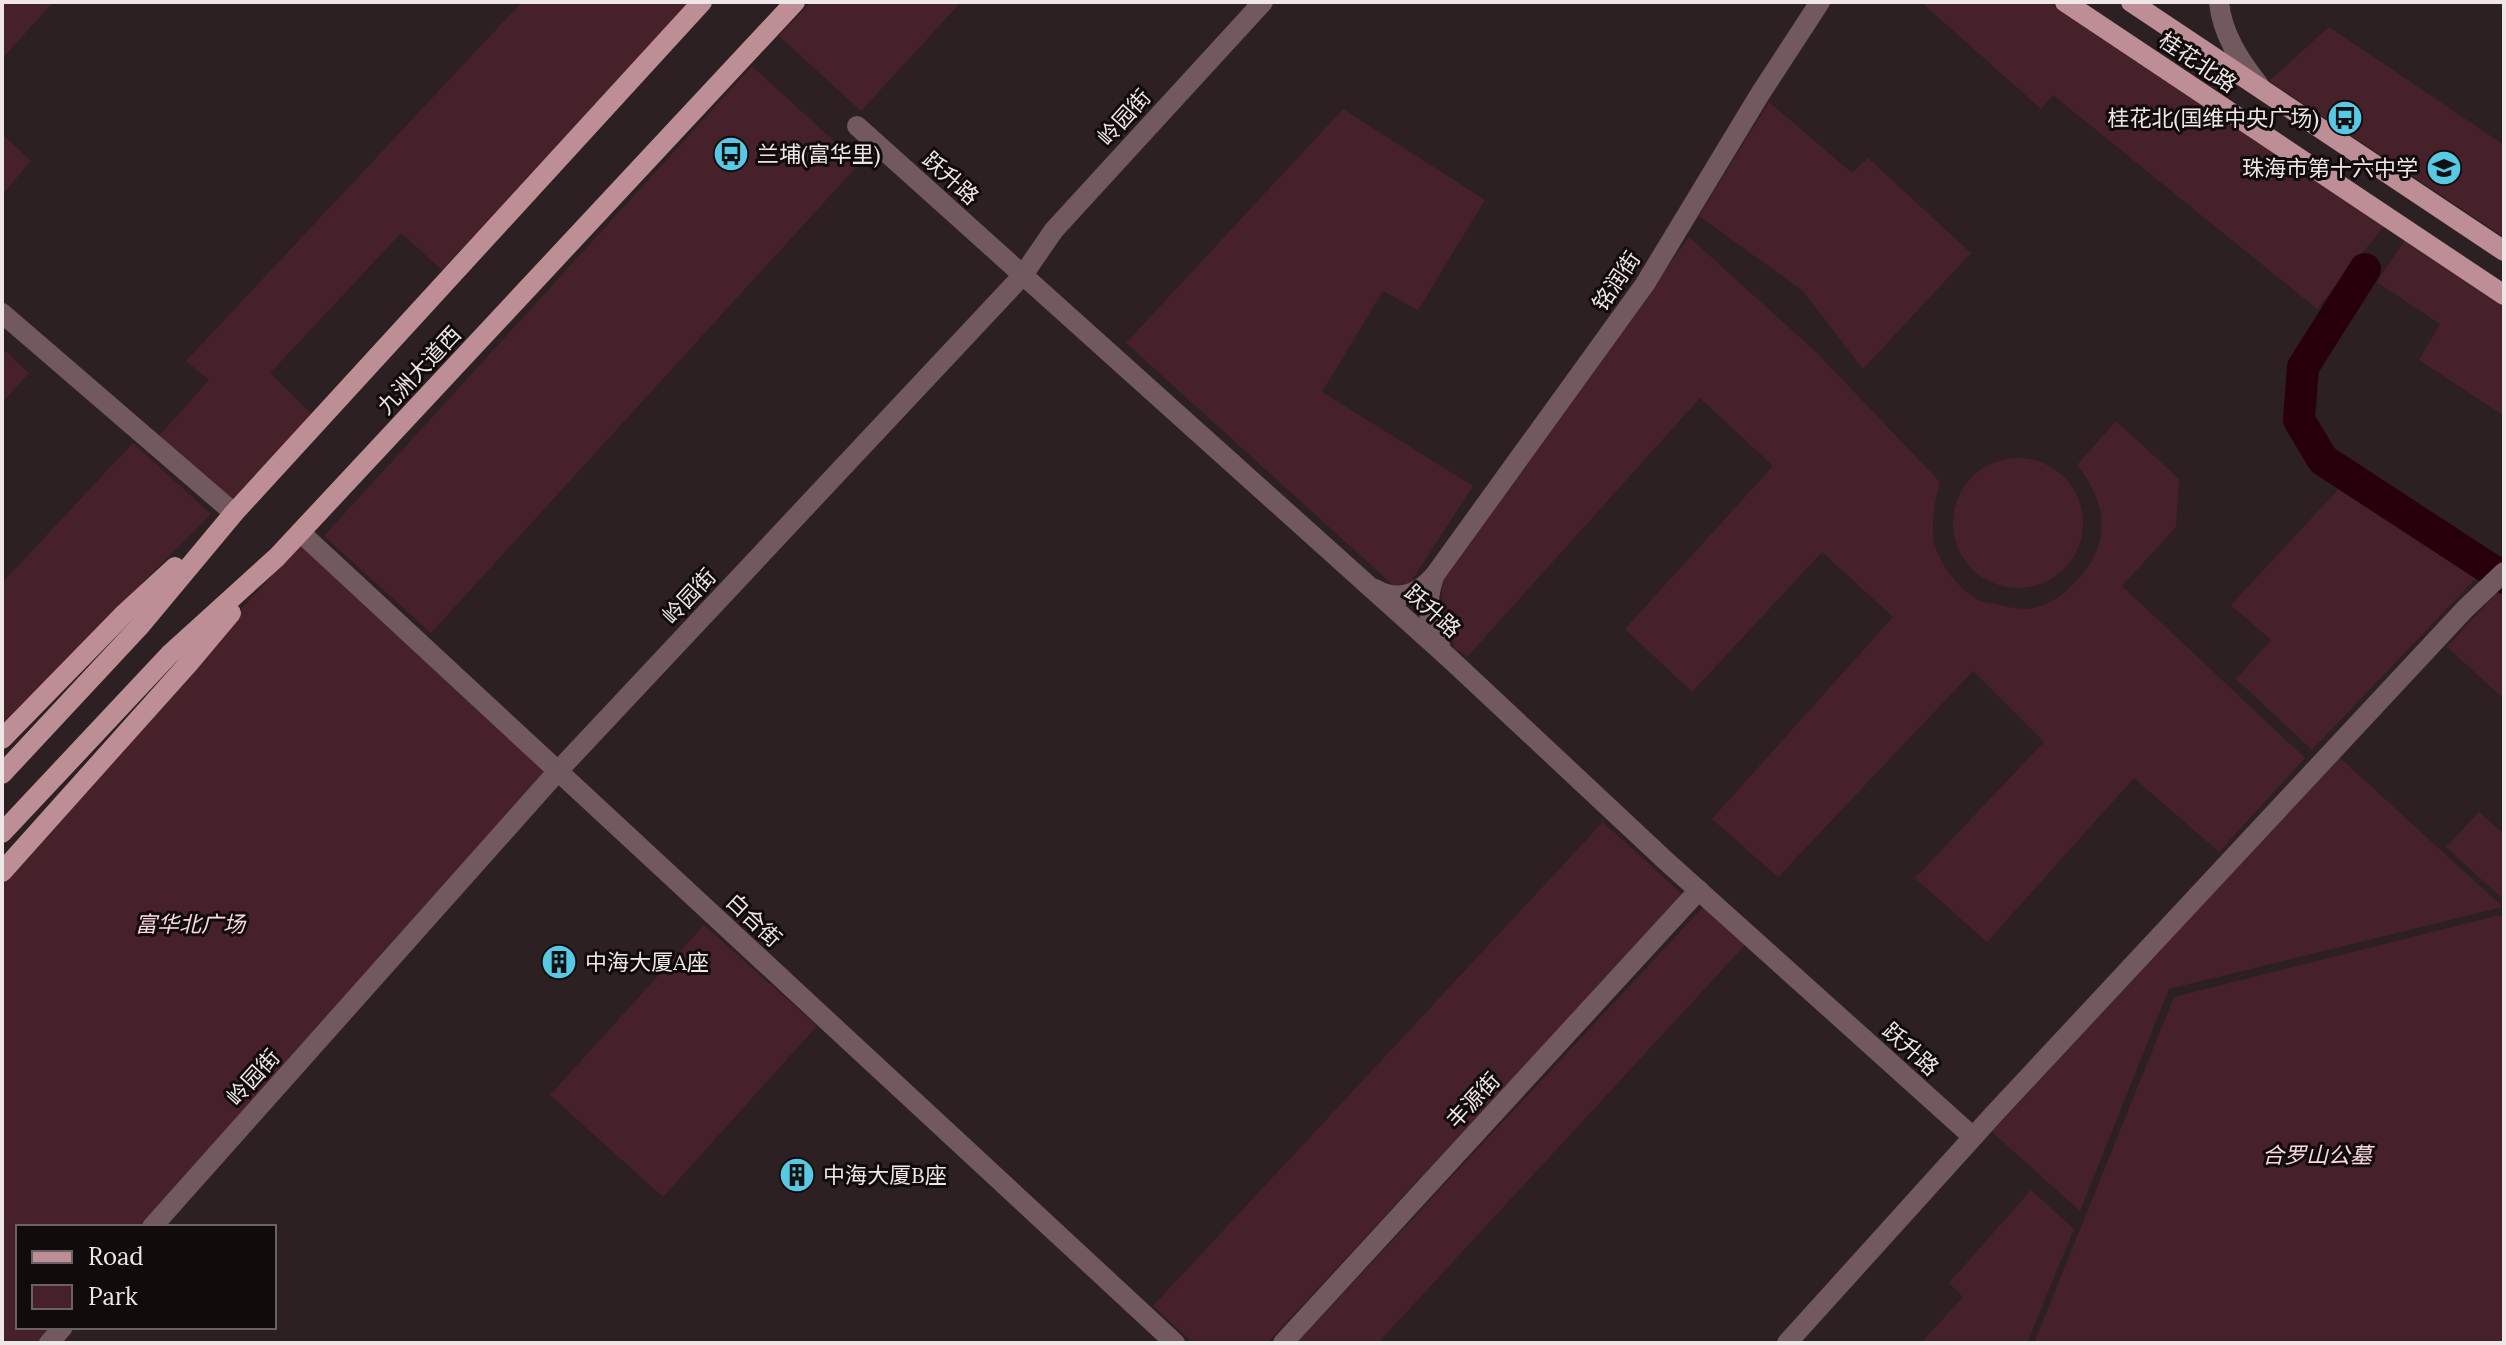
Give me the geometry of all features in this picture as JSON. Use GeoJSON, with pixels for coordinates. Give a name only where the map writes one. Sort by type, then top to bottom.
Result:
{"type":"FeatureCollection","features":[{"type":"Feature","properties":{"kind":"main road","name":"九洲大道西"},"geometry":{"type":"LineString","coordinates":[[2,774],[139,627],[234,513],[702,2]]}},
{"type":"Feature","properties":{"kind":"main road","name":"九洲大道西"},"geometry":{"type":"LineString","coordinates":[[2,833],[169,655],[277,557],[795,2]]}},
{"type":"Feature","properties":{"kind":"main road","name":"桂花北路"},"geometry":{"type":"LineString","coordinates":[[2065,2],[2504,295]]}},
{"type":"Feature","properties":{"kind":"main road","name":"桂花北路"},"geometry":{"type":"LineString","coordinates":[[2131,2],[2504,251]]}},
{"type":"Feature","properties":{"kind":"main road"},"geometry":{"type":"LineString","coordinates":[[2,739],[125,613],[234,513]]}},
{"type":"Feature","properties":{"kind":"main road"},"geometry":{"type":"LineString","coordinates":[[2,872],[189,663],[277,557]]}},
{"type":"Feature","properties":{"kind":"street","name":"岭园街"},"geometry":{"type":"LineString","coordinates":[[154,1225],[558,771],[1023,275],[1054,230],[1263,2]]}},
{"type":"Feature","properties":{"kind":"street","name":"铭润街"},"geometry":{"type":"LineString","coordinates":[[1366,583],[1383,594],[1409,595],[1434,576],[1645,284],[1760,94],[1820,2]]}},
{"type":"Feature","properties":{"kind":"street"},"geometry":{"type":"LineString","coordinates":[[2219,2],[2228,36],[2243,65],[2262,89]]}},
{"type":"Feature","properties":{"kind":"street","name":"跃升路"},"geometry":{"type":"LineString","coordinates":[[857,126],[1449,658],[1699,890],[1973,1137]]}},
{"type":"Feature","properties":{"kind":"street"},"geometry":{"type":"LineString","coordinates":[[2,313],[234,513]]}},
{"type":"Feature","properties":{"kind":"street","name":"白合街"},"geometry":{"type":"LineString","coordinates":[[300,532],[1175,1343]]}},
{"type":"Feature","properties":{"kind":"street","name":"铭润街"},"geometry":{"type":"LineString","coordinates":[[1434,576],[1428,597],[1428,620],[1449,658]]}},
{"type":"Feature","properties":{"kind":"street"},"geometry":{"type":"LineString","coordinates":[[1787,1343],[1973,1137],[2497,578]]}},
{"type":"Feature","properties":{"kind":"street","name":"丰源街"},"geometry":{"type":"LineString","coordinates":[[1283,1343],[1699,890]]}},
{"type":"Feature","properties":{"kind":"green space"},"geometry":{"type":"Polygon","coordinates":[[[2,2],[53,2],[2,59],[2,2]]]}},
{"type":"Feature","properties":{"kind":"green space"},"geometry":{"type":"Polygon","coordinates":[[[522,2],[690,2],[442,270],[401,233],[270,373],[313,415],[233,500],[159,436],[209,380],[186,361],[522,2]]]}},
{"type":"Feature","properties":{"kind":"green space"},"geometry":{"type":"Polygon","coordinates":[[[811,2],[961,2],[861,111],[779,36],[811,2]]]}},
{"type":"Feature","properties":{"kind":"green space"},"geometry":{"type":"Polygon","coordinates":[[[1921,2],[2049,2],[2384,226],[2317,309],[2053,95],[2041,109],[1921,2]]]}},
{"type":"Feature","properties":{"kind":"green space"},"geometry":{"type":"Polygon","coordinates":[[[2329,27],[2504,145],[2504,237],[2269,81],[2329,27]]]}},
{"type":"Feature","properties":{"kind":"green space"},"geometry":{"type":"Polygon","coordinates":[[[752,66],[859,164],[431,633],[324,536],[752,66]]]}},
{"type":"Feature","properties":{"kind":"green space"},"geometry":{"type":"Polygon","coordinates":[[[1769,102],[1852,173],[1868,158],[1971,253],[1863,369],[1803,291],[1699,216],[1769,102]]]}},
{"type":"Feature","properties":{"kind":"green space"},"geometry":{"type":"Polygon","coordinates":[[[1343,109],[1485,200],[1418,310],[1383,291],[1322,392],[1473,486],[1403,594],[1126,343],[1343,109]]]}},
{"type":"Feature","properties":{"kind":"green space"},"geometry":{"type":"Polygon","coordinates":[[[2,134],[31,161],[2,195],[2,134]]]}},
{"type":"Feature","properties":{"kind":"green space"},"geometry":{"type":"Polygon","coordinates":[[[1689,237],[1816,352],[1940,482],[1933,515],[1935,545],[1949,572],[1963,589],[1978,600],[2016,608],[2038,607],[2062,594],[2082,575],[2098,548],[2101,520],[2094,492],[2077,465],[2116,421],[2179,479],[2176,527],[2122,586],[2305,758],[2219,852],[2134,778],[1987,942],[1915,878],[2044,742],[1973,671],[1778,877],[1712,819],[1893,617],[1822,552],[1692,692],[1625,629],[1773,466],[1700,398],[1468,656],[1455,649],[1442,612],[1442,581],[1689,237]]]}},
{"type":"Feature","properties":{"kind":"green space"},"geometry":{"type":"Polygon","coordinates":[[[2407,237],[2504,302],[2504,416],[2419,360],[2440,324],[2377,282],[2407,237]]]}},
{"type":"Feature","properties":{"kind":"green space"},"geometry":{"type":"Polygon","coordinates":[[[2,348],[29,373],[2,403],[2,348]]]}},
{"type":"Feature","properties":{"kind":"green space"},"geometry":{"type":"Polygon","coordinates":[[[133,443],[211,514],[122,603],[2,733],[2,583],[133,443]]]}},
{"type":"Feature","properties":{"kind":"green space"},"geometry":{"type":"Polygon","coordinates":[[[2018,458],[2043,463],[2064,477],[2078,498],[2083,523],[2078,548],[2064,569],[2043,583],[2018,588],[1993,583],[1972,569],[1958,548],[1953,523],[1958,498],[1972,477],[1993,463],[2018,458]]]}},
{"type":"Feature","properties":{"kind":"green space"},"geometry":{"type":"Polygon","coordinates":[[[2345,482],[2480,574],[2312,750],[2236,679],[2271,640],[2231,605],[2345,482]]]}},
{"type":"Feature","properties":{"kind":"green space","name":"富华北广场"},"geometry":{"type":"Polygon","coordinates":[[[305,539],[557,771],[153,1225],[16,1225],[16,1329],[60,1329],[48,1343],[2,1343],[2,873],[305,539]]]}},
{"type":"Feature","properties":{"kind":"green space"},"geometry":{"type":"Polygon","coordinates":[[[2501,588],[2504,590],[2504,699],[2447,647],[2501,588]]]}},
{"type":"Feature","properties":{"kind":"green space"},"geometry":{"type":"Polygon","coordinates":[[[2339,757],[2503,907],[2169,989],[2080,1211],[1992,1132],[2339,757]]]}},
{"type":"Feature","properties":{"kind":"green space"},"geometry":{"type":"Polygon","coordinates":[[[2479,812],[2504,834],[2504,900],[2446,847],[2479,812]]]}},
{"type":"Feature","properties":{"kind":"green space"},"geometry":{"type":"Polygon","coordinates":[[[1603,822],[1683,895],[1267,1343],[1193,1343],[1153,1306],[1603,822]]]}},
{"type":"Feature","properties":{"kind":"green space"},"geometry":{"type":"Polygon","coordinates":[[[1703,907],[1745,945],[1378,1343],[1297,1343],[1703,907]]]}},
{"type":"Feature","properties":{"kind":"green space","name":"合罗山公墓"},"geometry":{"type":"Polygon","coordinates":[[[2500,915],[2504,917],[2504,1343],[2034,1343],[2174,997],[2500,915]]]}},
{"type":"Feature","properties":{"kind":"green space"},"geometry":{"type":"Polygon","coordinates":[[[704,925],[817,1026],[663,1197],[550,1095],[704,925]]]}},
{"type":"Feature","properties":{"kind":"green space"},"geometry":{"type":"Polygon","coordinates":[[[2031,1190],[2074,1229],[2027,1343],[1921,1343],[1963,1297],[1949,1283],[2031,1190]]]}},
{"type":"Feature","properties":{"kind":"waterway"},"geometry":{"type":"LineString","coordinates":[[2365,269],[2303,367],[2299,420],[2323,460],[2504,578]]}},
{"type":"Feature","properties":{"kind":"place","name":"桂花北(国维中央广场)"},"geometry":{"type":"Point","coordinates":[2345,118]}},
{"type":"Feature","properties":{"kind":"place","name":"兰埔(富华里)"},"geometry":{"type":"Point","coordinates":[731,154]}},
{"type":"Feature","properties":{"kind":"place","name":"珠海市第十六中学"},"geometry":{"type":"Point","coordinates":[2444,168]}},
{"type":"Feature","properties":{"kind":"place","name":"中海大厦A座"},"geometry":{"type":"Point","coordinates":[559,962]}},
{"type":"Feature","properties":{"kind":"place","name":"中海大厦B座"},"geometry":{"type":"Point","coordinates":[797,1175]}}]}
